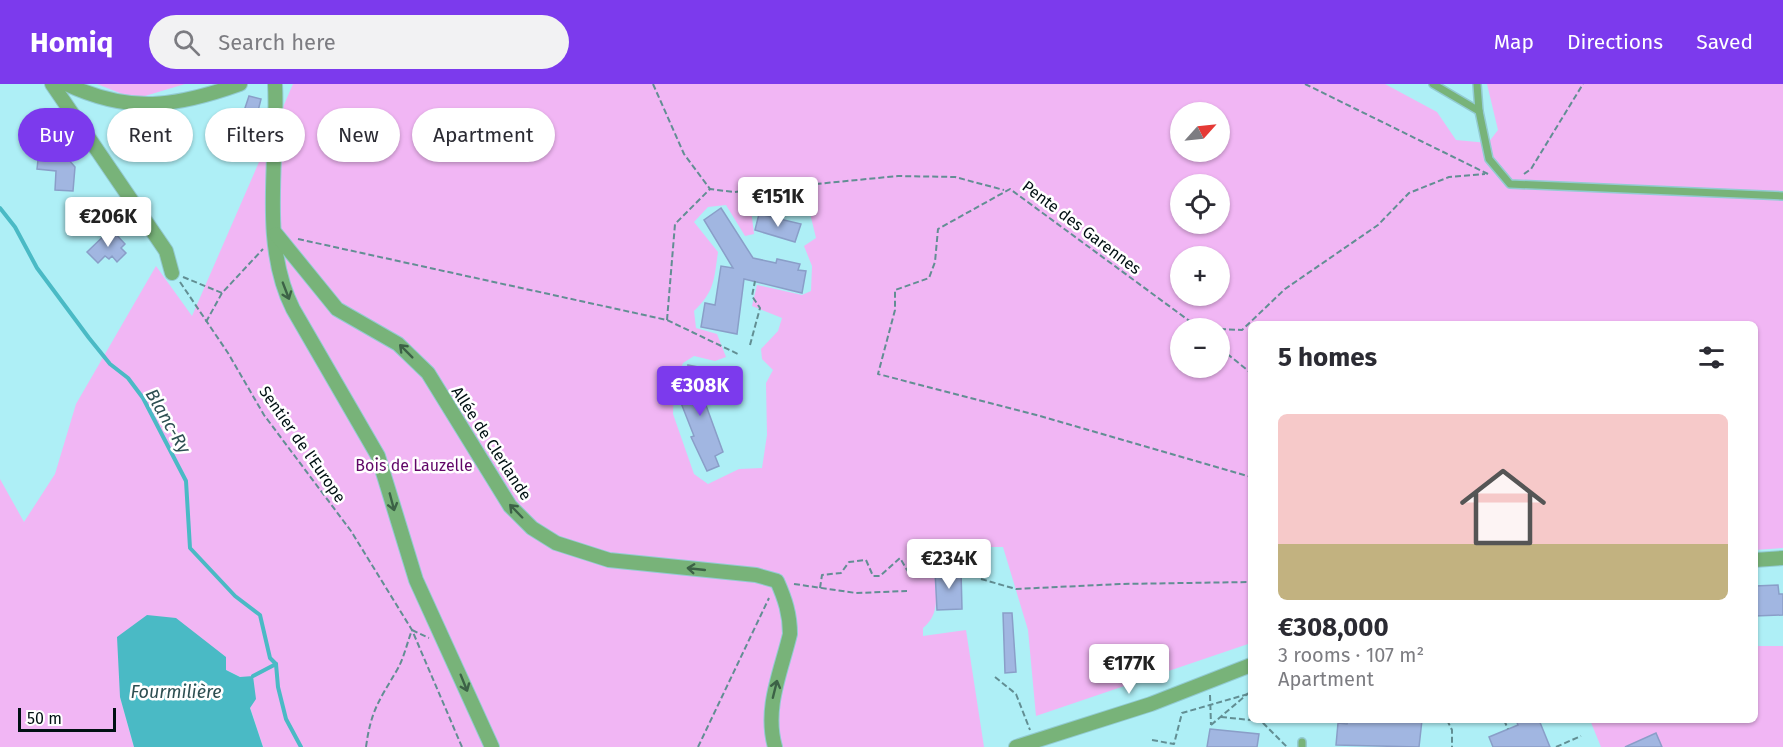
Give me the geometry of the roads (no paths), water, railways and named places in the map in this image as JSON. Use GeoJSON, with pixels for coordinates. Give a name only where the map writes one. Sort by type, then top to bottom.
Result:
{"type":"FeatureCollection","features":[{"type":"Feature","properties":{"kind":"street"},"geometry":{"type":"LineString","coordinates":[[52,84],[165,251],[172,273]]}},
{"type":"Feature","properties":{"kind":"street"},"geometry":{"type":"LineString","coordinates":[[66,84],[102,98],[155,104],[186,102],[240,84]]}},
{"type":"Feature","properties":{"kind":"street"},"geometry":{"type":"LineString","coordinates":[[275,84],[273,183],[276,253],[286,292],[378,456],[417,580],[492,747]]}},
{"type":"Feature","properties":{"kind":"street","name":"Allée de Clerlande"},"geometry":{"type":"LineString","coordinates":[[276,234],[337,309],[398,344],[428,373],[510,506],[532,528],[556,543],[609,560],[756,575],[777,581],[790,622],[790,634],[771,708],[771,734],[775,747]]}},
{"type":"Feature","properties":{"kind":"street"},"geometry":{"type":"LineString","coordinates":[[1758,560],[1783,558]]}},
{"type":"Feature","properties":{"kind":"street"},"geometry":{"type":"LineString","coordinates":[[1016,747],[1209,683],[1248,666]]}},
{"type":"Feature","properties":{"kind":"lane"},"geometry":{"type":"LineString","coordinates":[[1433,84],[1479,111]]}},
{"type":"Feature","properties":{"kind":"lane"},"geometry":{"type":"LineString","coordinates":[[1477,84],[1479,111],[1489,159],[1510,184],[1783,196]]}},
{"type":"Feature","properties":{"kind":"water","name":"Fourmilière"},"geometry":{"type":"Polygon","coordinates":[[[147,615],[176,618],[226,657],[226,670],[240,677],[253,676],[256,699],[250,708],[263,747],[134,747],[120,697],[117,637],[147,615]]]}},
{"type":"Feature","properties":{"kind":"waterway","name":"Blanc-Ry"},"geometry":{"type":"LineString","coordinates":[[0,208],[15,227],[37,268],[89,338],[110,364],[128,378],[143,398],[186,481],[190,548],[235,596],[260,615],[270,658],[276,664],[278,687],[286,719],[301,747]]}},
{"type":"Feature","properties":{"kind":"waterway"},"geometry":{"type":"LineString","coordinates":[[253,676],[276,664]]}},
{"type":"Feature","properties":{"kind":"park label","name":"Bois de Lauzelle"},"geometry":{"type":"Point","coordinates":[414,465]}}]}
